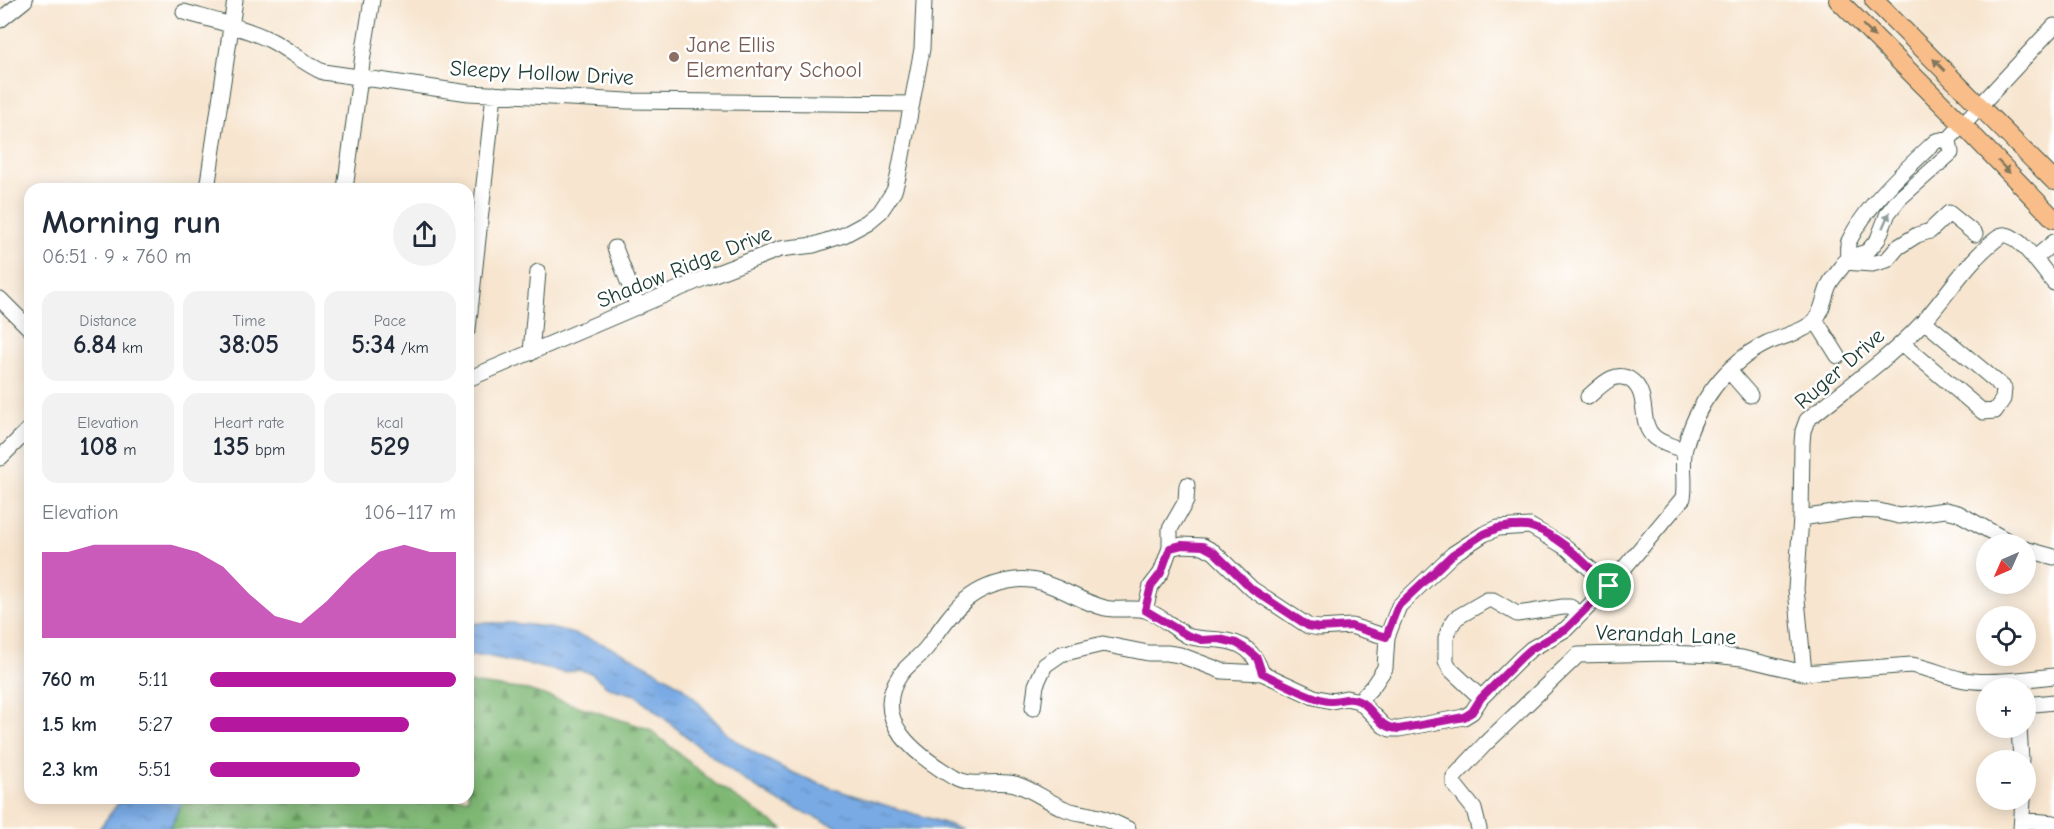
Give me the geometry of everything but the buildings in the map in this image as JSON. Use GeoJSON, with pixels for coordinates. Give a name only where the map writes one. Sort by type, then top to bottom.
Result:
{"type":"FeatureCollection","features":[{"type":"Feature","properties":{"kind":"main road"},"geometry":{"type":"LineString","coordinates":[[1838,0],[1963,124],[2054,219]]}},
{"type":"Feature","properties":{"kind":"main road"},"geometry":{"type":"LineString","coordinates":[[1874,0],[2054,181]]}},
{"type":"Feature","properties":{"kind":"street"},"geometry":{"type":"LineString","coordinates":[[208,183],[235,0]]}},
{"type":"Feature","properties":{"kind":"street"},"geometry":{"type":"LineString","coordinates":[[346,183],[372,0]]}},
{"type":"Feature","properties":{"kind":"street","name":"Shadow Ridge Drive"},"geometry":{"type":"LineString","coordinates":[[474,377],[704,278],[780,249],[814,245],[844,235],[868,222],[880,212],[894,191],[922,48],[924,0]]}},
{"type":"Feature","properties":{"kind":"street"},"geometry":{"type":"LineString","coordinates":[[0,20],[18,2]]}},
{"type":"Feature","properties":{"kind":"street","name":"Sleepy Hollow Drive"},"geometry":{"type":"LineString","coordinates":[[184,12],[231,25],[270,40],[322,72],[469,93],[628,101],[912,104]]}},
{"type":"Feature","properties":{"kind":"street"},"geometry":{"type":"LineString","coordinates":[[1033,708],[1036,685],[1045,665],[1061,654],[1103,644],[1148,653],[1180,655],[1222,671],[1262,673],[1314,697],[1332,701],[1346,698],[1359,701],[1390,729],[1464,717],[1477,707],[1481,698],[1531,649],[1566,629],[1609,586],[1670,515],[1683,498],[1684,450],[1697,416],[1708,396],[1729,371],[1748,354],[1766,343],[1807,327],[1816,321],[1829,284],[1846,260],[1847,244],[1860,222],[1936,141],[1949,140],[2054,26]]}},
{"type":"Feature","properties":{"kind":"street"},"geometry":{"type":"LineString","coordinates":[[474,275],[494,94]]}},
{"type":"Feature","properties":{"kind":"street"},"geometry":{"type":"LineString","coordinates":[[1846,260],[1868,252],[1878,239],[1888,213],[1899,199],[1951,153],[1949,140]]}},
{"type":"Feature","properties":{"kind":"street"},"geometry":{"type":"LineString","coordinates":[[1846,260],[1872,264],[1887,260],[1898,247],[1917,235],[1930,231],[1949,213],[1975,234]]}},
{"type":"Feature","properties":{"kind":"street","name":"Ruger Drive"},"geometry":{"type":"LineString","coordinates":[[1804,673],[1796,589],[1801,518],[1802,443],[1807,420],[1902,343],[1924,321],[1966,270],[2002,235],[2016,238],[2034,259]]}},
{"type":"Feature","properties":{"kind":"street"},"geometry":{"type":"LineString","coordinates":[[2054,242],[2034,259],[2054,283]]}},
{"type":"Feature","properties":{"kind":"street"},"geometry":{"type":"LineString","coordinates":[[615,248],[638,307]]}},
{"type":"Feature","properties":{"kind":"street"},"geometry":{"type":"LineString","coordinates":[[531,353],[538,273]]}},
{"type":"Feature","properties":{"kind":"street"},"geometry":{"type":"LineString","coordinates":[[0,299],[24,322]]}},
{"type":"Feature","properties":{"kind":"street"},"geometry":{"type":"LineString","coordinates":[[1816,321],[1838,357]]}},
{"type":"Feature","properties":{"kind":"street"},"geometry":{"type":"LineString","coordinates":[[1902,343],[1983,412],[1995,411],[2003,399],[2004,388],[1924,321]]}},
{"type":"Feature","properties":{"kind":"street"},"geometry":{"type":"LineString","coordinates":[[1729,371],[1750,394]]}},
{"type":"Feature","properties":{"kind":"street"},"geometry":{"type":"LineString","coordinates":[[1588,397],[1613,377],[1628,378],[1640,393],[1646,426],[1654,437],[1684,450]]}},
{"type":"Feature","properties":{"kind":"street"},"geometry":{"type":"LineString","coordinates":[[0,458],[24,434]]}},
{"type":"Feature","properties":{"kind":"street"},"geometry":{"type":"LineString","coordinates":[[1145,610],[1151,586],[1161,573],[1170,548],[1170,529],[1186,501],[1187,485]]}},
{"type":"Feature","properties":{"kind":"street"},"geometry":{"type":"LineString","coordinates":[[1801,518],[1854,510],[1879,511],[1899,516],[1946,510],[1958,513],[1991,534]]}},
{"type":"Feature","properties":{"kind":"street"},"geometry":{"type":"LineString","coordinates":[[1359,701],[1373,686],[1384,668],[1386,637],[1398,606],[1453,554],[1484,534],[1498,528],[1530,526],[1567,548],[1609,586]]}},
{"type":"Feature","properties":{"kind":"street"},"geometry":{"type":"LineString","coordinates":[[1170,548],[1182,545],[1203,546],[1214,552],[1252,589],[1308,626],[1319,628],[1351,626],[1386,637]]}},
{"type":"Feature","properties":{"kind":"street"},"geometry":{"type":"LineString","coordinates":[[2036,552],[2054,557]]}},
{"type":"Feature","properties":{"kind":"street"},"geometry":{"type":"LineString","coordinates":[[1128,829],[1107,819],[1064,809],[1015,784],[969,783],[954,778],[902,738],[892,721],[893,689],[901,675],[923,652],[954,609],[979,590],[1016,580],[1048,584],[1104,608],[1145,610],[1187,635],[1202,640],[1219,639],[1236,643],[1257,658],[1262,673]]}},
{"type":"Feature","properties":{"kind":"street"},"geometry":{"type":"LineString","coordinates":[[1481,698],[1450,669],[1446,661],[1446,638],[1456,618],[1487,600],[1493,600],[1517,614],[1570,607],[1580,614]]}},
{"type":"Feature","properties":{"kind":"street","name":"Verandah Lane"},"geometry":{"type":"LineString","coordinates":[[1479,829],[1474,809],[1454,784],[1454,777],[1578,655],[1668,653],[1714,655],[1742,658],[1804,673],[1911,665],[1928,668],[1962,680],[1976,681]]}},
{"type":"Feature","properties":{"kind":"street","name":"Verandah Lane"},"geometry":{"type":"LineString","coordinates":[[2036,680],[2054,676]]}},
{"type":"Feature","properties":{"kind":"street"},"geometry":{"type":"LineString","coordinates":[[2036,704],[2054,702]]}},
{"type":"Feature","properties":{"kind":"street"},"geometry":{"type":"LineString","coordinates":[[2023,810],[2022,825],[2054,823]]}},
{"type":"Feature","properties":{"kind":"green space"},"geometry":{"type":"Polygon","coordinates":[[[474,684],[528,690],[649,729],[719,787],[783,829],[170,829],[180,804],[474,804],[474,684]]]}},
{"type":"Feature","properties":{"kind":"water"},"geometry":{"type":"Polygon","coordinates":[[[474,624],[518,624],[588,638],[633,658],[679,685],[734,739],[773,763],[842,792],[962,829],[843,829],[781,803],[747,782],[693,742],[636,695],[609,688],[591,673],[580,670],[563,672],[487,656],[474,656],[474,624]]]}},
{"type":"Feature","properties":{"kind":"water"},"geometry":{"type":"Polygon","coordinates":[[[118,804],[180,804],[170,829],[99,829],[118,804]]]}},
{"type":"Feature","properties":{"kind":"place","name":"Jane Ellis Elementary School"},"geometry":{"type":"Point","coordinates":[674,57]}},
{"type":"Feature","properties":{"kind":"route"},"geometry":{"type":"LineString","coordinates":[[1512,526],[1530,526],[1553,538],[1609,586],[1566,629],[1531,649],[1522,657],[1481,698],[1472,712],[1464,717],[1399,729],[1384,726],[1359,701],[1346,698],[1332,701],[1314,697],[1262,673],[1257,658],[1236,643],[1219,639],[1202,640],[1187,635],[1145,610],[1151,586],[1161,573],[1170,548],[1182,545],[1203,546],[1214,552],[1252,589],[1308,626],[1319,628],[1351,626],[1386,637],[1398,606],[1453,554],[1484,534],[1498,528],[1512,526]]}}]}
